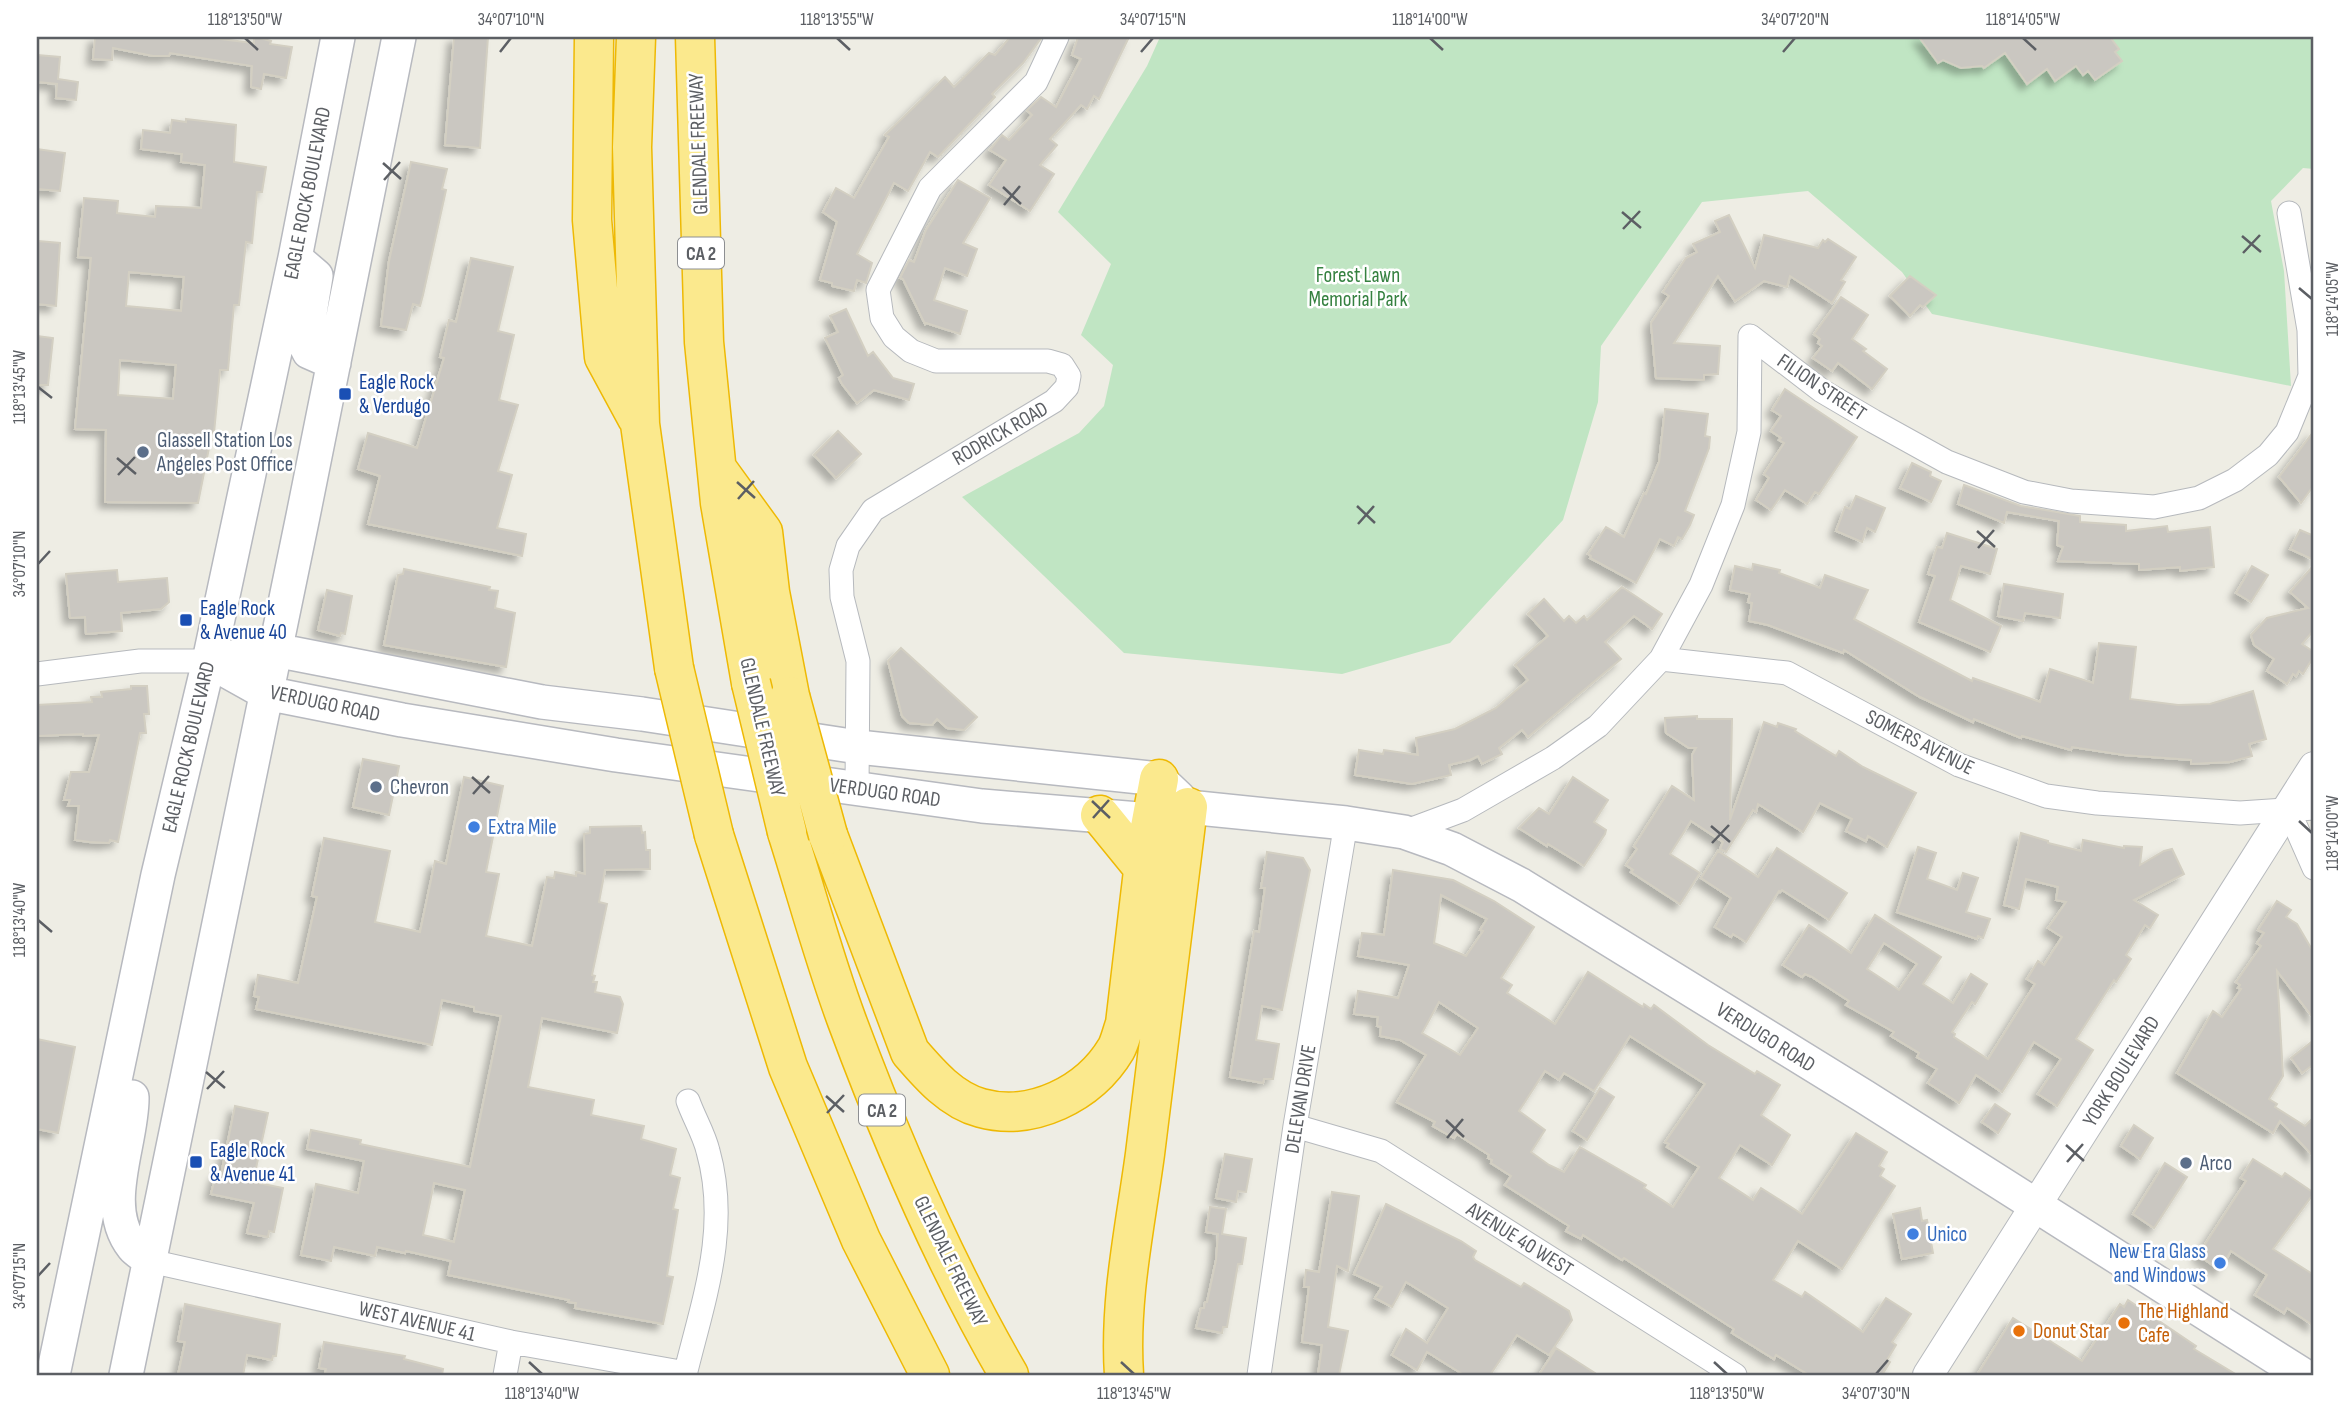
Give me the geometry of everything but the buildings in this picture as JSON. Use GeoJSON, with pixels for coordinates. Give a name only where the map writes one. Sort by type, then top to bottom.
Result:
{"type":"FeatureCollection","features":[{"type":"Feature","properties":{"kind":"highway"},"geometry":{"type":"LineString","coordinates":[[594,37],[592,220],[604,357],[640,424]]}},
{"type":"Feature","properties":{"kind":"highway"},"geometry":{"type":"LineString","coordinates":[[636,37],[632,147],[640,424],[674,668],[713,835],[788,1067],[861,1240],[930,1375]]}},
{"type":"Feature","properties":{"kind":"highway","name":"GLENDALE FREEWAY"},"geometry":{"type":"LineString","coordinates":[[695,37],[704,342],[720,503],[751,682],[787,832],[846,1018],[888,1128],[946,1252],[1009,1375]]}},
{"type":"Feature","properties":{"kind":"highway"},"geometry":{"type":"LineString","coordinates":[[716,468],[762,532],[770,592],[790,696],[828,835],[910,1052],[932,1078],[957,1097],[980,1108],[1010,1112],[1039,1109],[1067,1097],[1093,1078],[1116,1049],[1125,1024],[1143,869],[1159,779]]}},
{"type":"Feature","properties":{"kind":"highway"},"geometry":{"type":"LineString","coordinates":[[1124,1375],[1123,1318],[1128,1264],[1188,807]]}},
{"type":"Feature","properties":{"kind":"highway"},"geometry":{"type":"LineString","coordinates":[[1100,815],[1143,869]]}},
{"type":"Feature","properties":{"kind":"main road","name":"EAGLE ROCK BOULEVARD"},"geometry":{"type":"LineString","coordinates":[[53,1375],[158,875],[209,661],[295,258],[338,37]]}},
{"type":"Feature","properties":{"kind":"main road"},"geometry":{"type":"LineString","coordinates":[[126,1375],[399,37]]}},
{"type":"Feature","properties":{"kind":"main road"},"geometry":{"type":"LineString","coordinates":[[295,258],[316,276],[305,344],[309,352],[334,363]]}},
{"type":"Feature","properties":{"kind":"main road","name":"VERDUGO ROAD"},"geometry":{"type":"LineString","coordinates":[[209,661],[275,650],[542,702],[642,714],[858,747],[1159,779]]}},
{"type":"Feature","properties":{"kind":"main road","name":"VERDUGO ROAD"},"geometry":{"type":"LineString","coordinates":[[209,661],[267,692],[402,720],[616,755],[982,806],[1151,820],[1188,807],[1346,823],[1404,832],[1451,849],[1521,885],[2303,1375]]}},
{"type":"Feature","properties":{"kind":"main road"},"geometry":{"type":"LineString","coordinates":[[1159,779],[1188,807]]}},
{"type":"Feature","properties":{"kind":"main road"},"geometry":{"type":"LineString","coordinates":[[117,1071],[131,1086],[132,1095],[120,1171],[122,1225],[133,1247],[150,1261]]}},
{"type":"Feature","properties":{"kind":"street","name":"RODRICK ROAD"},"geometry":{"type":"LineString","coordinates":[[856,788],[858,661],[842,597],[841,570],[848,546],[873,510],[1054,401],[1067,387],[1069,376],[1062,365],[1048,361],[936,361],[911,351],[894,337],[883,318],[878,290],[930,188],[1036,82],[1057,37]]}},
{"type":"Feature","properties":{"kind":"street","name":"FILION STREET"},"geometry":{"type":"LineString","coordinates":[[1404,832],[1463,810],[1553,758],[1598,726],[1661,659],[1701,585],[1733,505],[1749,432],[1750,336],[1822,391],[1873,421],[1947,462],[2024,492],[2071,501],[2154,507],[2199,498],[2235,481],[2268,455],[2287,432],[2310,376],[2309,330],[2288,213]]}},
{"type":"Feature","properties":{"kind":"street","name":"SOMERS AVENUE"},"geometry":{"type":"LineString","coordinates":[[1661,659],[1787,673],[1959,765],[2046,796],[2097,803],[2240,813],[2301,809]]}},
{"type":"Feature","properties":{"kind":"street"},"geometry":{"type":"LineString","coordinates":[[37,674],[140,661],[209,661]]}},
{"type":"Feature","properties":{"kind":"street","name":"YORK BOULEVARD"},"geometry":{"type":"LineString","coordinates":[[1928,1375],[2301,809],[2314,767]]}},
{"type":"Feature","properties":{"kind":"street"},"geometry":{"type":"LineString","coordinates":[[2301,809],[2314,868]]}},
{"type":"Feature","properties":{"kind":"street","name":"DELEVAN DRIVE"},"geometry":{"type":"LineString","coordinates":[[1259,1375],[1295,1126],[1346,823]]}},
{"type":"Feature","properties":{"kind":"street"},"geometry":{"type":"LineString","coordinates":[[686,1374],[714,1262],[717,1204],[708,1152],[688,1101]]}},
{"type":"Feature","properties":{"kind":"street","name":"AVENUE 40 WEST"},"geometry":{"type":"LineString","coordinates":[[1295,1126],[1381,1152],[1735,1375]]}},
{"type":"Feature","properties":{"kind":"street","name":"WEST AVENUE 41"},"geometry":{"type":"LineString","coordinates":[[150,1261],[511,1342],[686,1374]]}},
{"type":"Feature","properties":{"kind":"street"},"geometry":{"type":"LineString","coordinates":[[505,1375],[511,1342]]}},
{"type":"Feature","properties":{"kind":"green space","name":"Forest Lawn Memorial Park"},"geometry":{"type":"Polygon","coordinates":[[[1160,37],[2314,37],[2314,169],[2303,168],[2271,201],[2284,271],[2291,386],[1932,314],[1902,272],[1808,191],[1702,202],[1601,346],[1598,402],[1563,520],[1450,643],[1342,674],[1124,653],[962,497],[1079,433],[1104,406],[1113,365],[1081,335],[1111,264],[1058,212],[1147,66],[1160,37]]]}},
{"type":"Feature","properties":{"kind":"place","name":"Eagle Rock & Verdugo"},"geometry":{"type":"Point","coordinates":[345,394]}},
{"type":"Feature","properties":{"kind":"place","name":"Glassell Station Los Angeles Post Office"},"geometry":{"type":"Point","coordinates":[143,452]}},
{"type":"Feature","properties":{"kind":"place","name":"Eagle Rock & Avenue 40"},"geometry":{"type":"Point","coordinates":[186,620]}},
{"type":"Feature","properties":{"kind":"place","name":"Chevron"},"geometry":{"type":"Point","coordinates":[376,787]}},
{"type":"Feature","properties":{"kind":"place","name":"Extra Mile"},"geometry":{"type":"Point","coordinates":[474,827]}},
{"type":"Feature","properties":{"kind":"place","name":"Eagle Rock & Avenue 41"},"geometry":{"type":"Point","coordinates":[196,1162]}},
{"type":"Feature","properties":{"kind":"place","name":"Arco"},"geometry":{"type":"Point","coordinates":[2186,1163]}},
{"type":"Feature","properties":{"kind":"place","name":"Unico"},"geometry":{"type":"Point","coordinates":[1913,1234]}},
{"type":"Feature","properties":{"kind":"place","name":"New Era Glass and Windows"},"geometry":{"type":"Point","coordinates":[2220,1263]}},
{"type":"Feature","properties":{"kind":"place","name":"The Highland Cafe"},"geometry":{"type":"Point","coordinates":[2124,1323]}},
{"type":"Feature","properties":{"kind":"place","name":"Donut Star"},"geometry":{"type":"Point","coordinates":[2019,1331]}}]}
